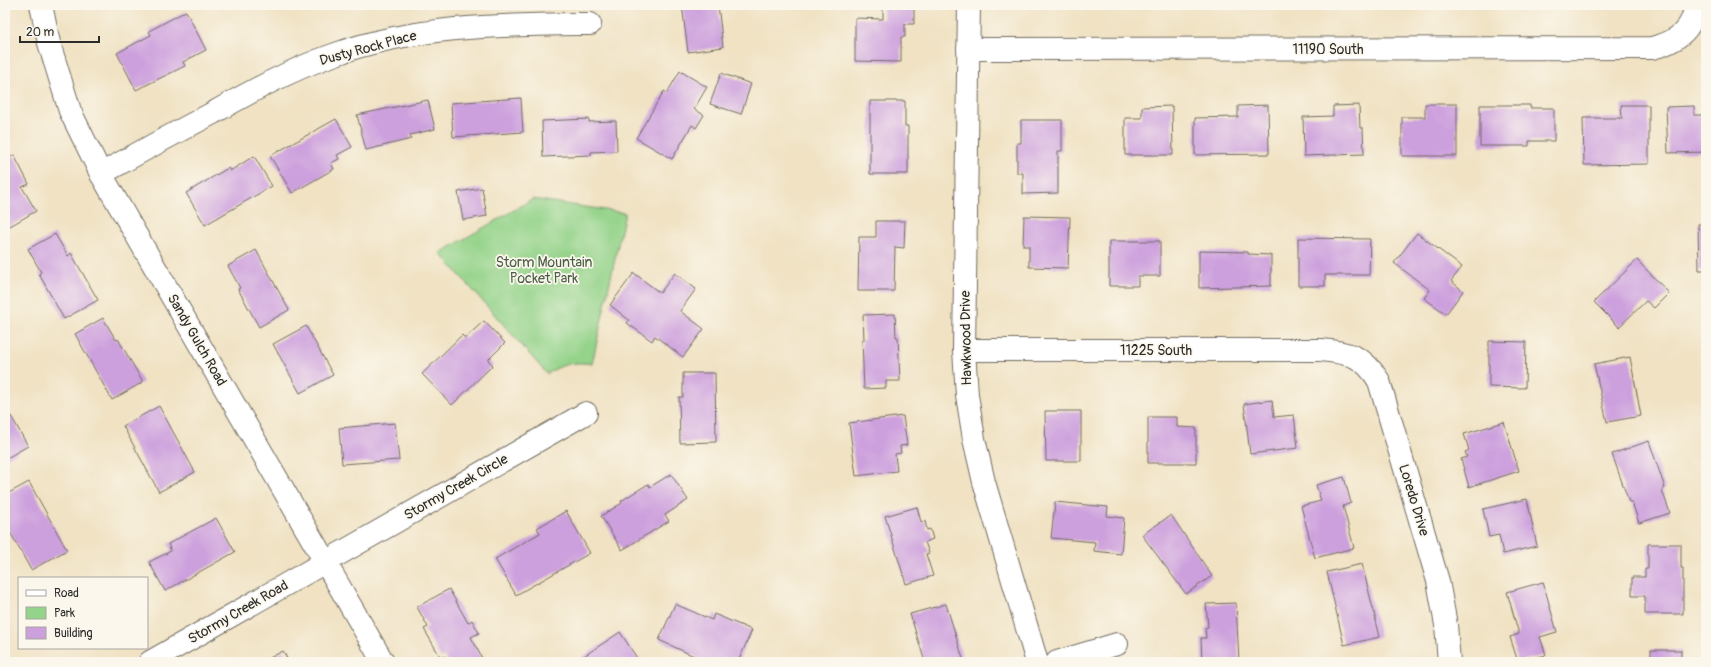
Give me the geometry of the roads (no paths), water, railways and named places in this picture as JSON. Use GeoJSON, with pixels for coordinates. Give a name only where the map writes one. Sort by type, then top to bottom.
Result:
{"type":"FeatureCollection","features":[{"type":"Feature","properties":{"kind":"street","name":"Sandy Gulch Road"},"geometry":{"type":"LineString","coordinates":[[40,5],[49,43],[70,111],[101,174],[383,662]]}},
{"type":"Feature","properties":{"kind":"street","name":"Hawkwood Drive"},"geometry":{"type":"LineString","coordinates":[[969,5],[964,350],[967,395],[974,439],[984,482],[1037,662]]}},
{"type":"Feature","properties":{"kind":"street","name":"11190 South"},"geometry":{"type":"LineString","coordinates":[[968,49],[1652,48],[1664,46],[1684,33],[1691,22],[1695,5]]}},
{"type":"Feature","properties":{"kind":"street","name":"Dusty Rock Place"},"geometry":{"type":"LineString","coordinates":[[101,174],[280,76],[334,54],[392,38],[451,28],[590,24]]}},
{"type":"Feature","properties":{"kind":"street","name":"11225 South"},"geometry":{"type":"LineString","coordinates":[[964,350],[1321,350],[1349,353]]}},
{"type":"Feature","properties":{"kind":"street","name":"Loredo Drive"},"geometry":{"type":"LineString","coordinates":[[1349,353],[1361,359],[1371,368],[1379,381],[1438,581],[1446,625],[1449,662]]}},
{"type":"Feature","properties":{"kind":"street","name":"Stormy Creek Circle"},"geometry":{"type":"LineString","coordinates":[[325,562],[586,413]]}},
{"type":"Feature","properties":{"kind":"street","name":"Stormy Creek Road"},"geometry":{"type":"LineString","coordinates":[[150,662],[325,562]]}},
{"type":"Feature","properties":{"kind":"street"},"geometry":{"type":"LineString","coordinates":[[1057,662],[1117,644]]}},
{"type":"Feature","properties":{"kind":"park label","name":"Storm Mountain Pocket Park"},"geometry":{"type":"Point","coordinates":[544,270]}}]}
